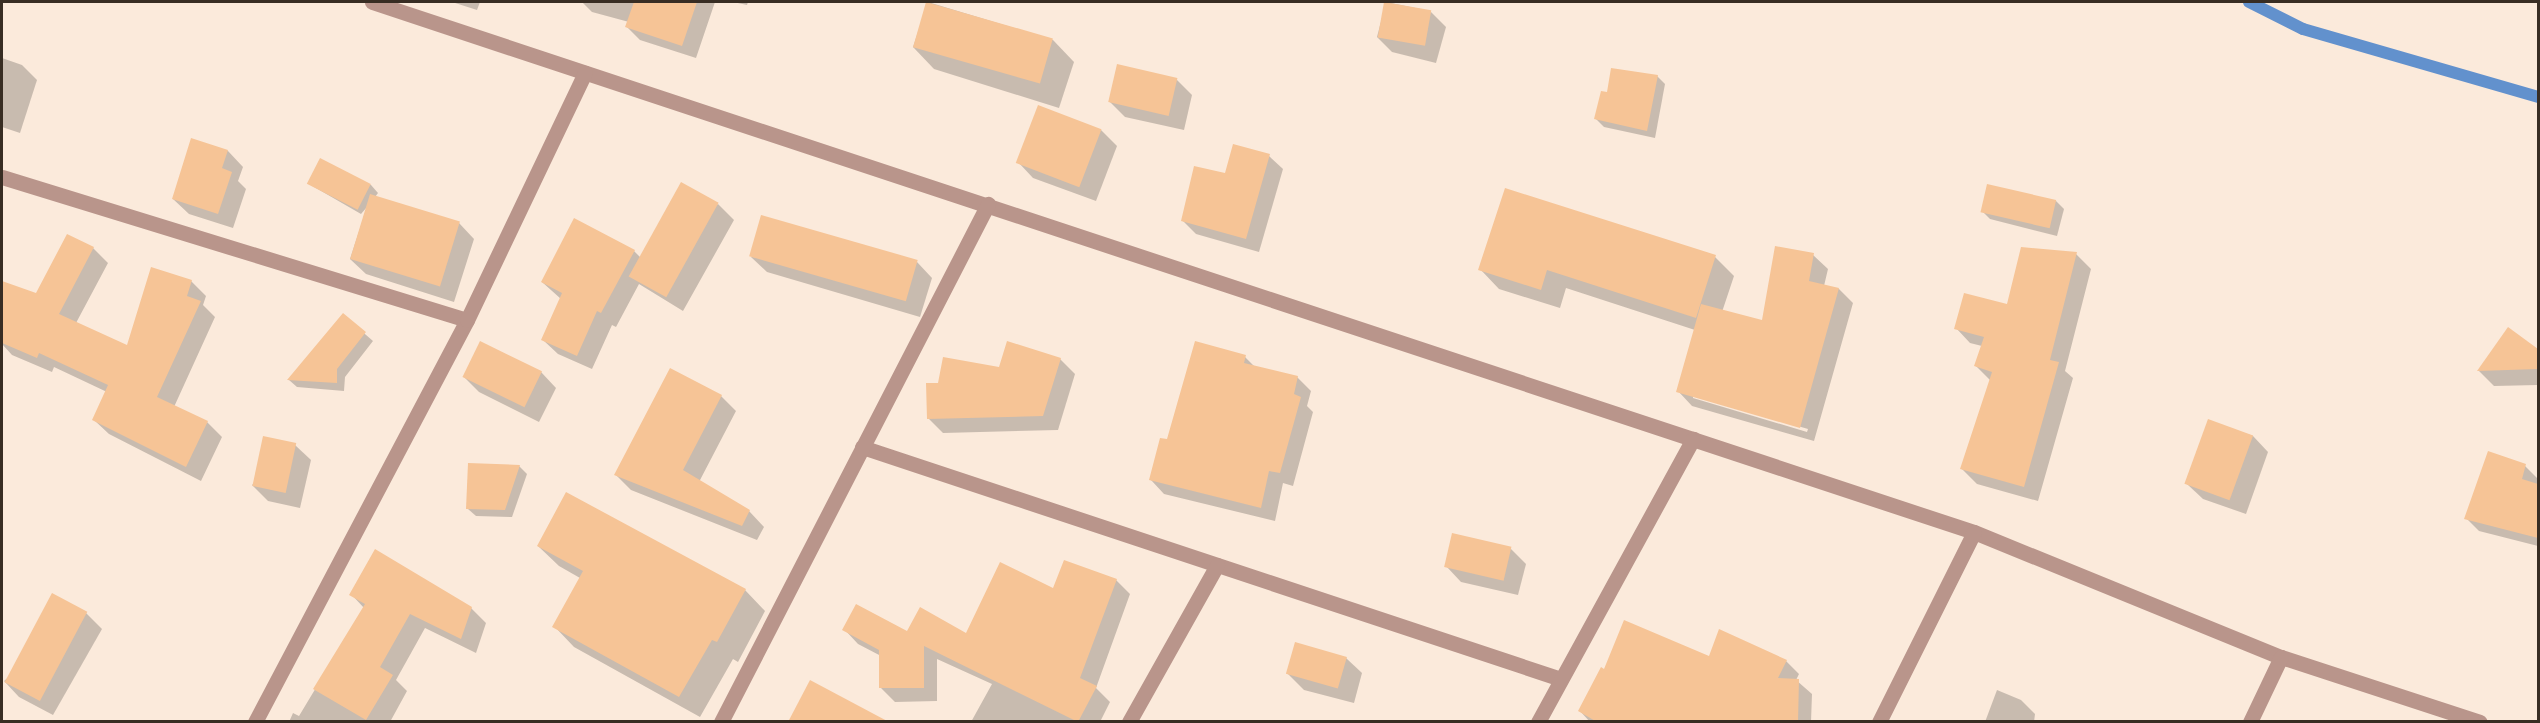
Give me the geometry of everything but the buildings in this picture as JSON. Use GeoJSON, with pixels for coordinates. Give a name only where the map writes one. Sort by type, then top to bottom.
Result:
{"type":"FeatureCollection","features":[{"type":"Feature","properties":{"kind":"street"},"geometry":{"type":"LineString","coordinates":[[372,2],[1974,532],[2281,657],[2480,722]]}},
{"type":"Feature","properties":{"kind":"street"},"geometry":{"type":"LineString","coordinates":[[255,722],[467,320],[585,73]]}},
{"type":"Feature","properties":{"kind":"street"},"geometry":{"type":"LineString","coordinates":[[2,177],[467,320]]}},
{"type":"Feature","properties":{"kind":"street"},"geometry":{"type":"LineString","coordinates":[[721,722],[988,204]]}},
{"type":"Feature","properties":{"kind":"street"},"geometry":{"type":"LineString","coordinates":[[1538,722],[1693,439]]}},
{"type":"Feature","properties":{"kind":"street"},"geometry":{"type":"LineString","coordinates":[[862,447],[1561,679]]}},
{"type":"Feature","properties":{"kind":"street"},"geometry":{"type":"LineString","coordinates":[[1879,722],[1974,532]]}},
{"type":"Feature","properties":{"kind":"street"},"geometry":{"type":"LineString","coordinates":[[1129,722],[1217,565]]}},
{"type":"Feature","properties":{"kind":"street"},"geometry":{"type":"LineString","coordinates":[[2250,722],[2281,657]]}},
{"type":"Feature","properties":{"kind":"waterway"},"geometry":{"type":"LineString","coordinates":[[2249,2],[2303,29],[2538,97]]}}]}
